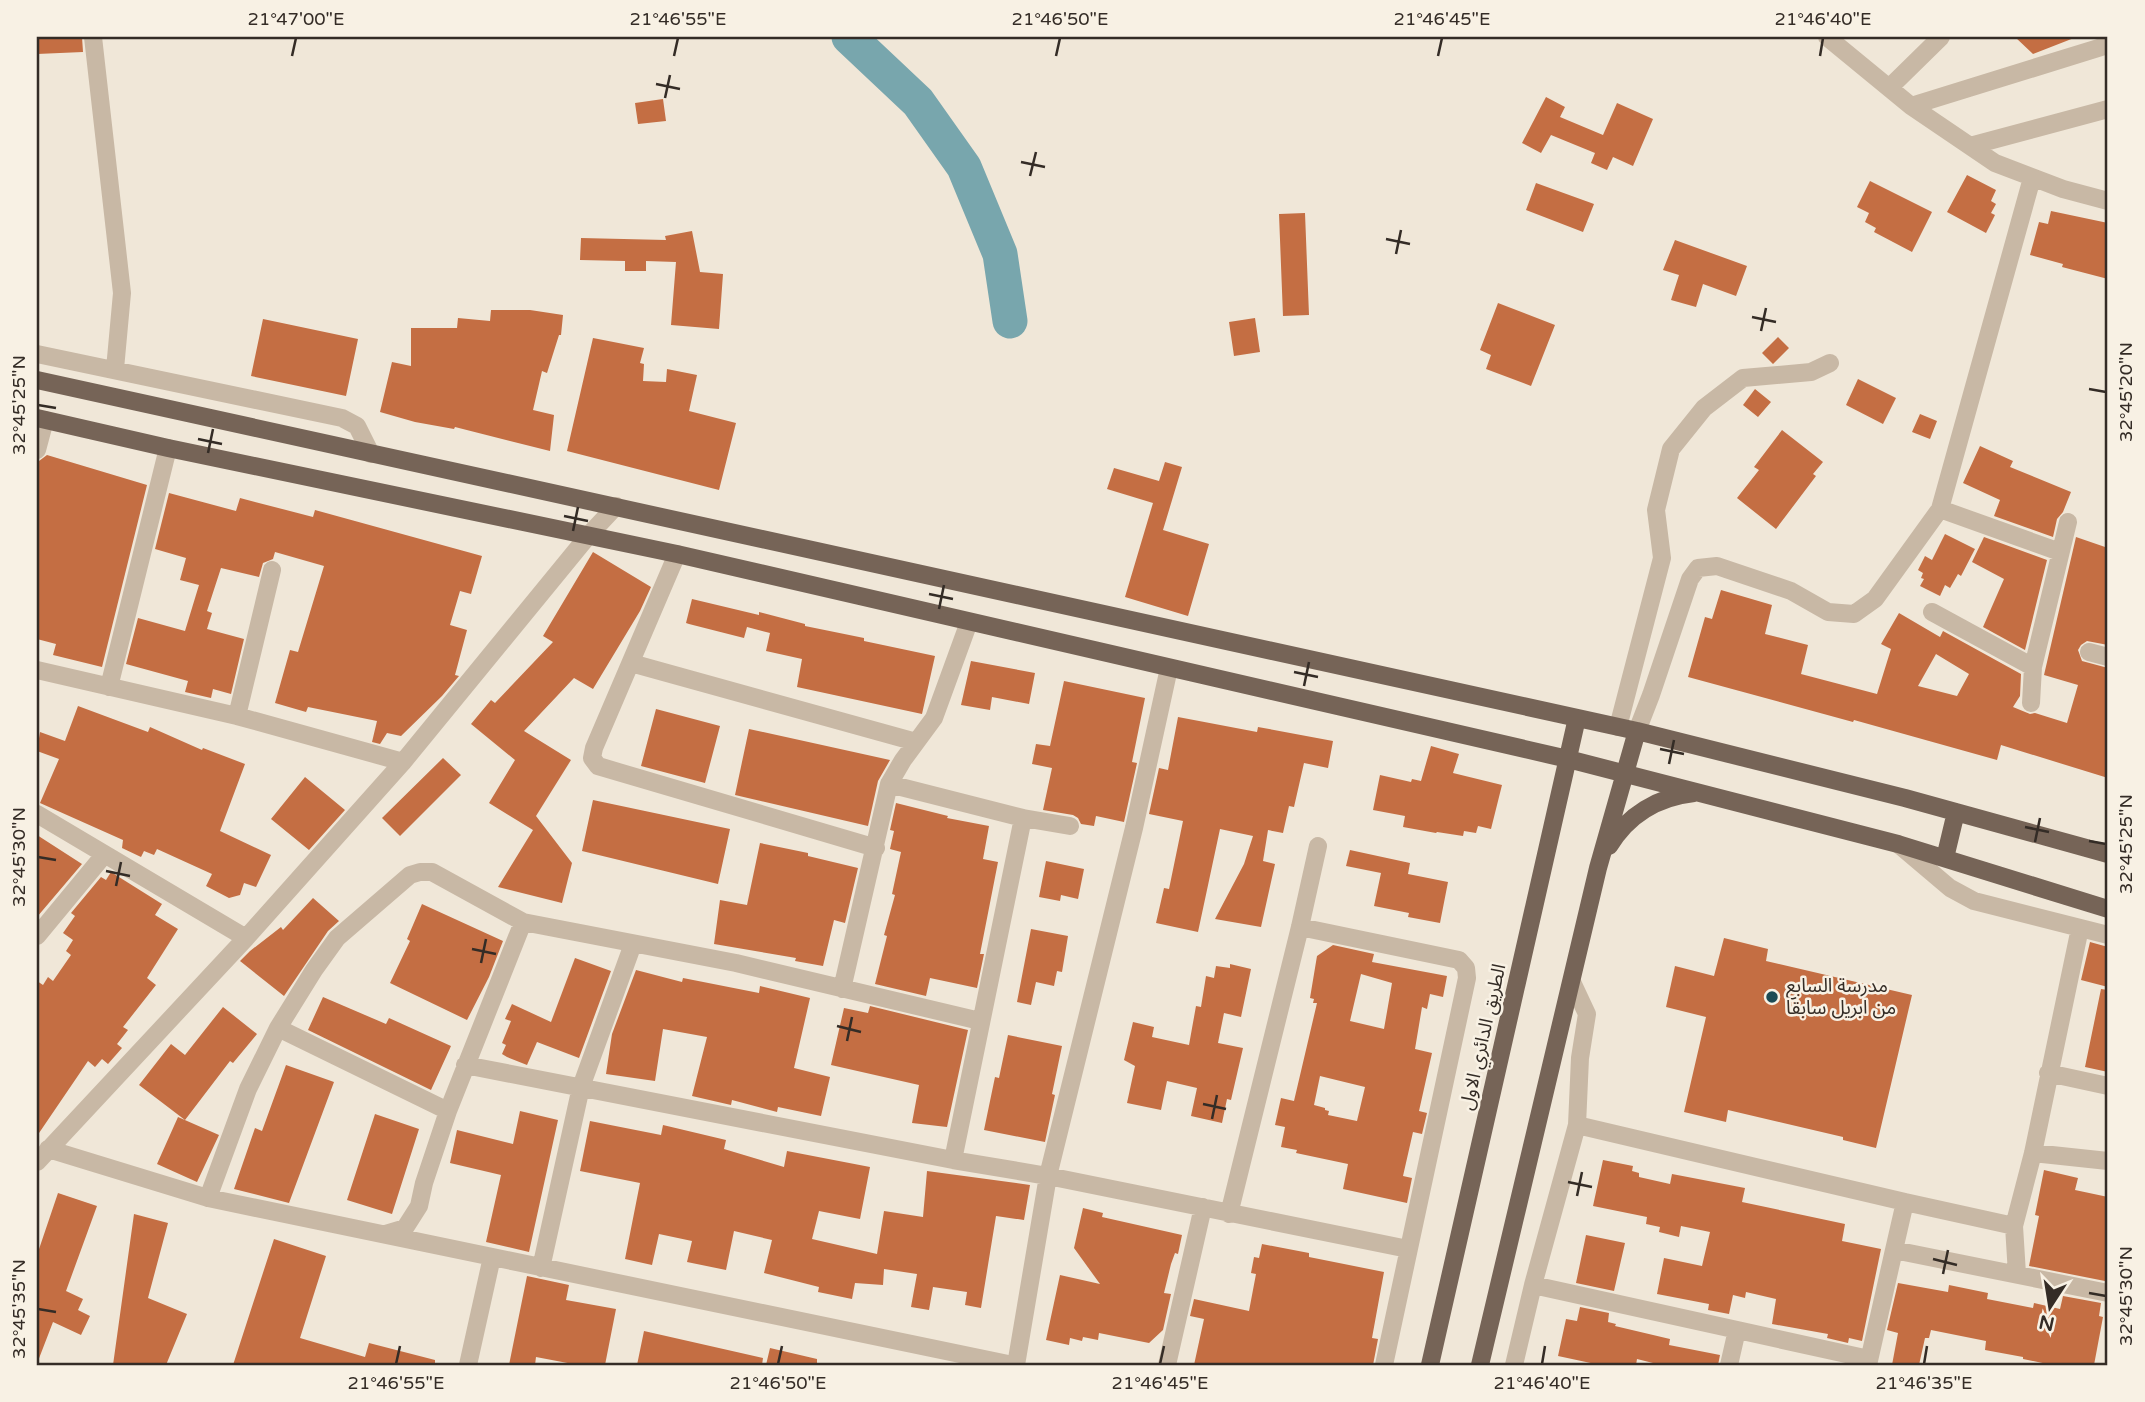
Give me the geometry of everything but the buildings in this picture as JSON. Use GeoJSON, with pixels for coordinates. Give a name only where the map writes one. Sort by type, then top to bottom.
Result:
{"type":"FeatureCollection","features":[{"type":"Feature","properties":{"kind":"main road"},"geometry":{"type":"LineString","coordinates":[[37,380],[1637,731],[1956,812],[2108,854]]}},
{"type":"Feature","properties":{"kind":"main road"},"geometry":{"type":"LineString","coordinates":[[41,419],[677,554],[1568,759],[1898,844],[2108,909]]}},
{"type":"Feature","properties":{"kind":"main road","name":"الطريق الدائري الاول"},"geometry":{"type":"LineString","coordinates":[[1430,1365],[1577,718]]}},
{"type":"Feature","properties":{"kind":"main road"},"geometry":{"type":"LineString","coordinates":[[1479,1365],[1598,868],[1637,731]]}},
{"type":"Feature","properties":{"kind":"main road"},"geometry":{"type":"LineString","coordinates":[[1598,868],[1614,837],[1639,813],[1668,798],[1700,792]]}},
{"type":"Feature","properties":{"kind":"main road"},"geometry":{"type":"LineString","coordinates":[[1944,858],[1956,812]]}},
{"type":"Feature","properties":{"kind":"street"},"geometry":{"type":"LineString","coordinates":[[93,37],[122,293],[115,369]]}},
{"type":"Feature","properties":{"kind":"street"},"geometry":{"type":"LineString","coordinates":[[1827,37],[1911,106],[1995,163],[2063,189],[2108,201]]}},
{"type":"Feature","properties":{"kind":"street"},"geometry":{"type":"LineString","coordinates":[[1889,88],[1941,37]]}},
{"type":"Feature","properties":{"kind":"street"},"geometry":{"type":"LineString","coordinates":[[1911,106],[2108,45]]}},
{"type":"Feature","properties":{"kind":"street"},"geometry":{"type":"LineString","coordinates":[[1970,146],[2108,109]]}},
{"type":"Feature","properties":{"kind":"street"},"geometry":{"type":"LineString","coordinates":[[1637,731],[1690,579],[1698,569],[1717,566],[1791,591],[1828,612],[1854,614],[1875,600],[1940,509],[2032,177]]}},
{"type":"Feature","properties":{"kind":"street"},"geometry":{"type":"LineString","coordinates":[[37,354],[342,418],[357,426],[371,454]]}},
{"type":"Feature","properties":{"kind":"street"},"geometry":{"type":"LineString","coordinates":[[1618,727],[1662,558],[1656,510],[1671,449],[1704,408],[1743,378],[1811,372],[1830,363]]}},
{"type":"Feature","properties":{"kind":"street"},"geometry":{"type":"LineString","coordinates":[[37,450],[41,419]]}},
{"type":"Feature","properties":{"kind":"street"},"geometry":{"type":"LineString","coordinates":[[109,687],[168,448]]}},
{"type":"Feature","properties":{"kind":"street"},"geometry":{"type":"LineString","coordinates":[[616,506],[587,536],[403,762],[246,938],[42,1156],[208,1198],[1014,1365],[1048,1176],[1135,828],[1169,668]]}},
{"type":"Feature","properties":{"kind":"street"},"geometry":{"type":"LineString","coordinates":[[1940,509],[2060,552]]}},
{"type":"Feature","properties":{"kind":"street"},"geometry":{"type":"LineString","coordinates":[[2031,704],[2033,667],[2068,522]]}},
{"type":"Feature","properties":{"kind":"street"},"geometry":{"type":"LineString","coordinates":[[677,554],[592,758],[598,766],[876,848]]}},
{"type":"Feature","properties":{"kind":"street"},"geometry":{"type":"LineString","coordinates":[[237,716],[272,570]]}},
{"type":"Feature","properties":{"kind":"street"},"geometry":{"type":"LineString","coordinates":[[1932,612],[2033,667]]}},
{"type":"Feature","properties":{"kind":"street"},"geometry":{"type":"LineString","coordinates":[[842,989],[889,784],[934,718],[969,622]]}},
{"type":"Feature","properties":{"kind":"street"},"geometry":{"type":"LineString","coordinates":[[2089,652],[2108,657]]}},
{"type":"Feature","properties":{"kind":"street"},"geometry":{"type":"LineString","coordinates":[[631,663],[916,742]]}},
{"type":"Feature","properties":{"kind":"street"},"geometry":{"type":"LineString","coordinates":[[40,676],[109,687],[237,716],[403,762]]}},
{"type":"Feature","properties":{"kind":"street"},"geometry":{"type":"LineString","coordinates":[[889,784],[1023,818],[1070,825]]}},
{"type":"Feature","properties":{"kind":"street"},"geometry":{"type":"LineString","coordinates":[[37,814],[246,938]]}},
{"type":"Feature","properties":{"kind":"street"},"geometry":{"type":"LineString","coordinates":[[953,1160],[1023,818]]}},
{"type":"Feature","properties":{"kind":"street"},"geometry":{"type":"LineString","coordinates":[[1898,844],[1950,888],[1974,901],[2108,935]]}},
{"type":"Feature","properties":{"kind":"street"},"geometry":{"type":"LineString","coordinates":[[1229,1214],[1318,846]]}},
{"type":"Feature","properties":{"kind":"street"},"geometry":{"type":"LineString","coordinates":[[37,936],[104,855]]}},
{"type":"Feature","properties":{"kind":"street"},"geometry":{"type":"LineString","coordinates":[[208,1198],[247,1089],[278,1028],[314,970],[337,938],[410,875],[420,872],[432,872],[523,922],[736,963],[980,1021]]}},
{"type":"Feature","properties":{"kind":"street"},"geometry":{"type":"LineString","coordinates":[[385,1234],[405,1228],[419,1206],[424,1182],[448,1111],[523,922]]}},
{"type":"Feature","properties":{"kind":"street"},"geometry":{"type":"LineString","coordinates":[[1300,927],[1459,960],[1466,968],[1467,978],[1384,1365]]}},
{"type":"Feature","properties":{"kind":"street"},"geometry":{"type":"LineString","coordinates":[[2017,1274],[2014,1226],[2033,1153],[2080,928]]}},
{"type":"Feature","properties":{"kind":"street"},"geometry":{"type":"LineString","coordinates":[[541,1268],[581,1087],[633,944]]}},
{"type":"Feature","properties":{"kind":"street"},"geometry":{"type":"LineString","coordinates":[[1514,1365],[1577,1125],[1580,1058],[1587,1014],[1572,982]]}},
{"type":"Feature","properties":{"kind":"street"},"geometry":{"type":"LineString","coordinates":[[278,1028],[448,1111]]}},
{"type":"Feature","properties":{"kind":"street"},"geometry":{"type":"LineString","coordinates":[[465,1065],[1048,1176],[1408,1249]]}},
{"type":"Feature","properties":{"kind":"street"},"geometry":{"type":"LineString","coordinates":[[2048,1073],[2108,1086]]}},
{"type":"Feature","properties":{"kind":"street"},"geometry":{"type":"LineString","coordinates":[[1577,1125],[2014,1226]]}},
{"type":"Feature","properties":{"kind":"street"},"geometry":{"type":"LineString","coordinates":[[2033,1153],[2108,1161]]}},
{"type":"Feature","properties":{"kind":"street"},"geometry":{"type":"LineString","coordinates":[[1533,1285],[1868,1362],[1905,1202]]}},
{"type":"Feature","properties":{"kind":"street"},"geometry":{"type":"LineString","coordinates":[[1167,1365],[1203,1207]]}},
{"type":"Feature","properties":{"kind":"street"},"geometry":{"type":"LineString","coordinates":[[1894,1250],[2108,1293]]}},
{"type":"Feature","properties":{"kind":"street"},"geometry":{"type":"LineString","coordinates":[[468,1365],[492,1257]]}},
{"type":"Feature","properties":{"kind":"street"},"geometry":{"type":"LineString","coordinates":[[1730,1365],[1737,1330]]}},
{"type":"Feature","properties":{"kind":"waterway"},"geometry":{"type":"LineString","coordinates":[[849,37],[918,102],[964,167],[1000,254],[1010,321]]}},
{"type":"Feature","properties":{"kind":"place","name":"مدرسة السابع من ابريل سابقا"},"geometry":{"type":"Point","coordinates":[1772,997]}}]}
